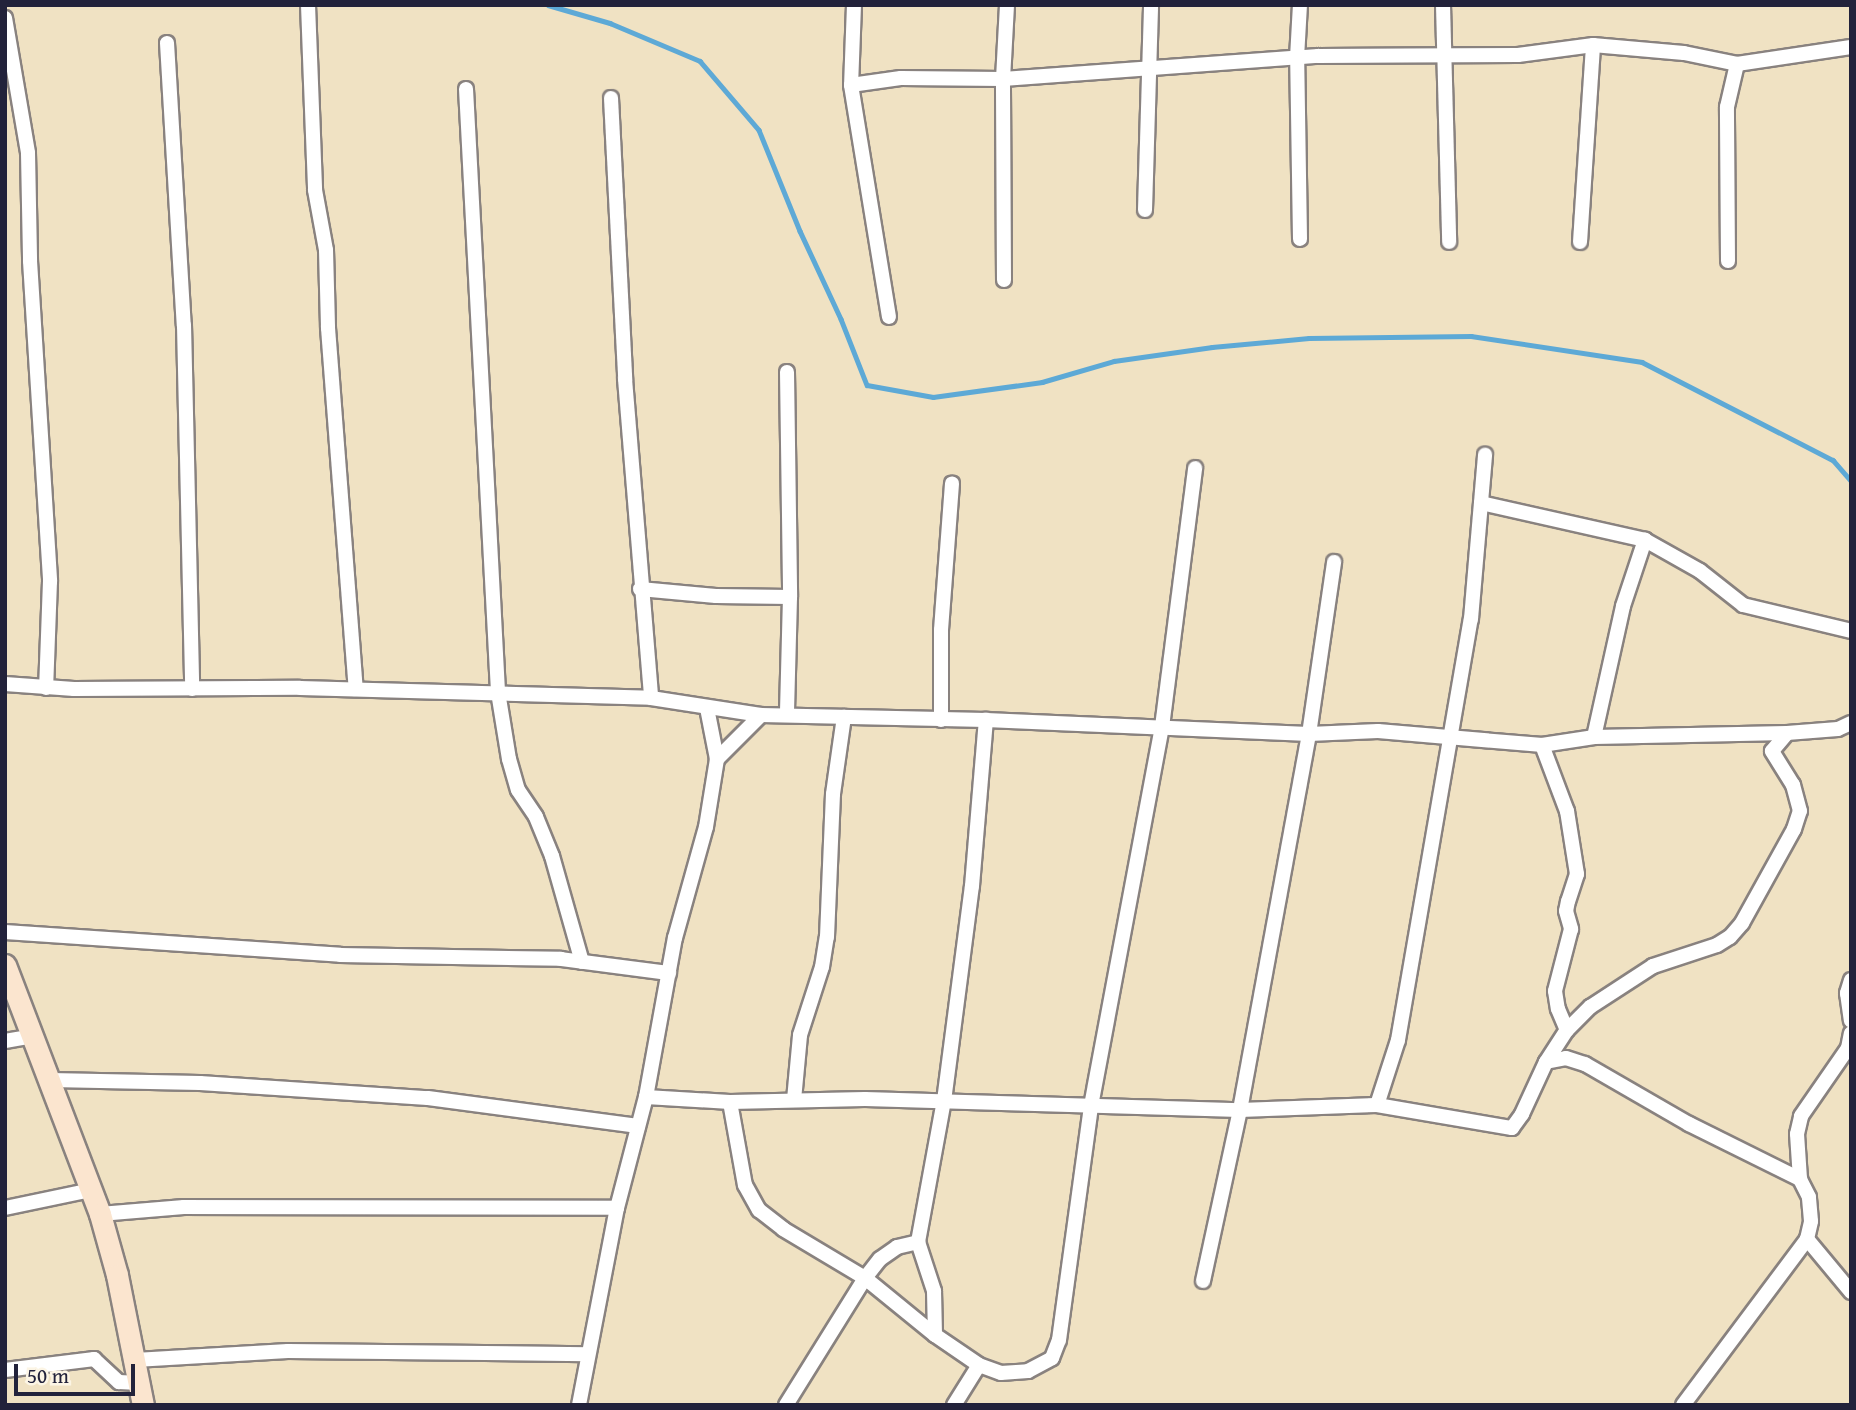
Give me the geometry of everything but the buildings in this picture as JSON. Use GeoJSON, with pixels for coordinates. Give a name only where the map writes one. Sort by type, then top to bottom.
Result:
{"type":"FeatureCollection","features":[{"type":"Feature","properties":{"kind":"street"},"geometry":{"type":"LineString","coordinates":[[308,5],[315,190],[326,250],[328,328],[356,689]]}},
{"type":"Feature","properties":{"kind":"street"},"geometry":{"type":"LineString","coordinates":[[854,5],[851,85],[889,317]]}},
{"type":"Feature","properties":{"kind":"street"},"geometry":{"type":"LineString","coordinates":[[1004,279],[1003,79],[1007,5]]}},
{"type":"Feature","properties":{"kind":"street"},"geometry":{"type":"LineString","coordinates":[[1145,210],[1151,5]]}},
{"type":"Feature","properties":{"kind":"street"},"geometry":{"type":"LineString","coordinates":[[1300,5],[1297,58],[1300,239]]}},
{"type":"Feature","properties":{"kind":"street"},"geometry":{"type":"LineString","coordinates":[[1443,5],[1448,242]]}},
{"type":"Feature","properties":{"kind":"street"},"geometry":{"type":"LineString","coordinates":[[5,18],[29,153],[30,261],[50,581],[46,688]]}},
{"type":"Feature","properties":{"kind":"street"},"geometry":{"type":"LineString","coordinates":[[167,43],[173,93],[175,211],[184,325],[192,689]]}},
{"type":"Feature","properties":{"kind":"street"},"geometry":{"type":"LineString","coordinates":[[851,85],[901,78],[1003,79],[1297,58],[1518,55],[1592,45],[1684,53],[1737,64],[1851,47]]}},
{"type":"Feature","properties":{"kind":"street"},"geometry":{"type":"LineString","coordinates":[[1580,242],[1592,45]]}},
{"type":"Feature","properties":{"kind":"street"},"geometry":{"type":"LineString","coordinates":[[1728,261],[1727,107],[1737,64]]}},
{"type":"Feature","properties":{"kind":"street"},"geometry":{"type":"LineString","coordinates":[[466,89],[498,692],[509,760],[518,790],[536,817],[552,856],[582,962]]}},
{"type":"Feature","properties":{"kind":"street"},"geometry":{"type":"LineString","coordinates":[[611,98],[625,379],[640,589],[651,698]]}},
{"type":"Feature","properties":{"kind":"street"},"geometry":{"type":"LineString","coordinates":[[787,372],[790,597],[787,715]]}},
{"type":"Feature","properties":{"kind":"street"},"geometry":{"type":"LineString","coordinates":[[1377,1105],[1398,1040],[1471,619],[1485,455]]}},
{"type":"Feature","properties":{"kind":"street"},"geometry":{"type":"LineString","coordinates":[[730,1102],[745,1185],[759,1210],[783,1229],[865,1278],[935,1335],[979,1365],[1001,1373],[1028,1371],[1052,1358],[1059,1340],[1091,1107],[1163,727],[1195,468]]}},
{"type":"Feature","properties":{"kind":"street"},"geometry":{"type":"LineString","coordinates":[[941,720],[941,630],[951,483]]}},
{"type":"Feature","properties":{"kind":"street"},"geometry":{"type":"LineString","coordinates":[[1481,503],[1646,540],[1700,571],[1743,605],[1851,631]]}},
{"type":"Feature","properties":{"kind":"street"},"geometry":{"type":"LineString","coordinates":[[1594,737],[1623,606],[1646,540]]}},
{"type":"Feature","properties":{"kind":"street"},"geometry":{"type":"LineString","coordinates":[[1203,1281],[1240,1110],[1309,734],[1334,562]]}},
{"type":"Feature","properties":{"kind":"street"},"geometry":{"type":"LineString","coordinates":[[640,589],[716,596],[790,597]]}},
{"type":"Feature","properties":{"kind":"street"},"geometry":{"type":"LineString","coordinates":[[5,684],[46,688],[356,689],[651,698],[761,715],[986,720],[1309,734],[1378,731],[1542,745],[1594,737],[1787,733],[1838,729],[1851,723]]}},
{"type":"Feature","properties":{"kind":"street"},"geometry":{"type":"LineString","coordinates":[[579,1405],[617,1209],[646,1097],[675,939],[706,827],[717,759],[707,708]]}},
{"type":"Feature","properties":{"kind":"street"},"geometry":{"type":"LineString","coordinates":[[717,759],[761,715]]}},
{"type":"Feature","properties":{"kind":"street"},"geometry":{"type":"LineString","coordinates":[[794,1100],[800,1035],[822,967],[827,937],[833,794],[844,717]]}},
{"type":"Feature","properties":{"kind":"street"},"geometry":{"type":"LineString","coordinates":[[935,1335],[934,1291],[918,1242],[944,1101],[972,886],[986,720]]}},
{"type":"Feature","properties":{"kind":"street"},"geometry":{"type":"LineString","coordinates":[[646,1097],[730,1102],[944,1101],[1240,1110],[1377,1105],[1511,1128],[1522,1114],[1545,1062],[1567,1030],[1590,1007],[1653,966],[1717,945],[1730,937],[1742,923],[1794,829],[1800,811],[1793,785],[1772,751],[1787,733]]}},
{"type":"Feature","properties":{"kind":"street"},"geometry":{"type":"LineString","coordinates":[[1542,745],[1567,811],[1577,874],[1566,911],[1571,929],[1555,991],[1558,1009],[1567,1030]]}},
{"type":"Feature","properties":{"kind":"street"},"geometry":{"type":"LineString","coordinates":[[5,932],[340,955],[582,962],[669,974]]}},
{"type":"Feature","properties":{"kind":"street"},"geometry":{"type":"LineString","coordinates":[[5,965],[100,1214],[143,1405]]}},
{"type":"Feature","properties":{"kind":"street"},"geometry":{"type":"LineString","coordinates":[[1851,980],[1847,993],[1851,1021]]}},
{"type":"Feature","properties":{"kind":"street"},"geometry":{"type":"LineString","coordinates":[[1683,1405],[1807,1239],[1811,1221],[1809,1198],[1800,1179],[1797,1134],[1801,1116],[1848,1048],[1851,1033]]}},
{"type":"Feature","properties":{"kind":"street"},"geometry":{"type":"LineString","coordinates":[[5,1041],[32,1036]]}},
{"type":"Feature","properties":{"kind":"street"},"geometry":{"type":"LineString","coordinates":[[1545,1062],[1566,1058],[1585,1064],[1689,1124],[1800,1179]]}},
{"type":"Feature","properties":{"kind":"street"},"geometry":{"type":"LineString","coordinates":[[50,1080],[200,1083],[414,1097],[638,1126]]}},
{"type":"Feature","properties":{"kind":"street"},"geometry":{"type":"LineString","coordinates":[[5,1208],[91,1190]]}},
{"type":"Feature","properties":{"kind":"street"},"geometry":{"type":"LineString","coordinates":[[100,1214],[184,1207],[617,1209]]}},
{"type":"Feature","properties":{"kind":"street"},"geometry":{"type":"LineString","coordinates":[[1807,1239],[1851,1292]]}},
{"type":"Feature","properties":{"kind":"street"},"geometry":{"type":"LineString","coordinates":[[786,1405],[822,1352],[865,1278],[880,1259],[897,1247],[918,1242]]}},
{"type":"Feature","properties":{"kind":"street"},"geometry":{"type":"LineString","coordinates":[[135,1360],[288,1351],[588,1354]]}},
{"type":"Feature","properties":{"kind":"street"},"geometry":{"type":"LineString","coordinates":[[5,1370],[94,1359],[119,1382],[139,1383]]}},
{"type":"Feature","properties":{"kind":"street"},"geometry":{"type":"LineString","coordinates":[[954,1405],[979,1365]]}},
{"type":"Feature","properties":{"kind":"waterway"},"geometry":{"type":"LineString","coordinates":[[548,5],[610,23],[700,61],[759,130],[867,385],[933,397],[1042,382],[1114,361],[1212,347],[1309,338],[1471,336],[1642,362],[1833,460],[1851,481]]}}]}
